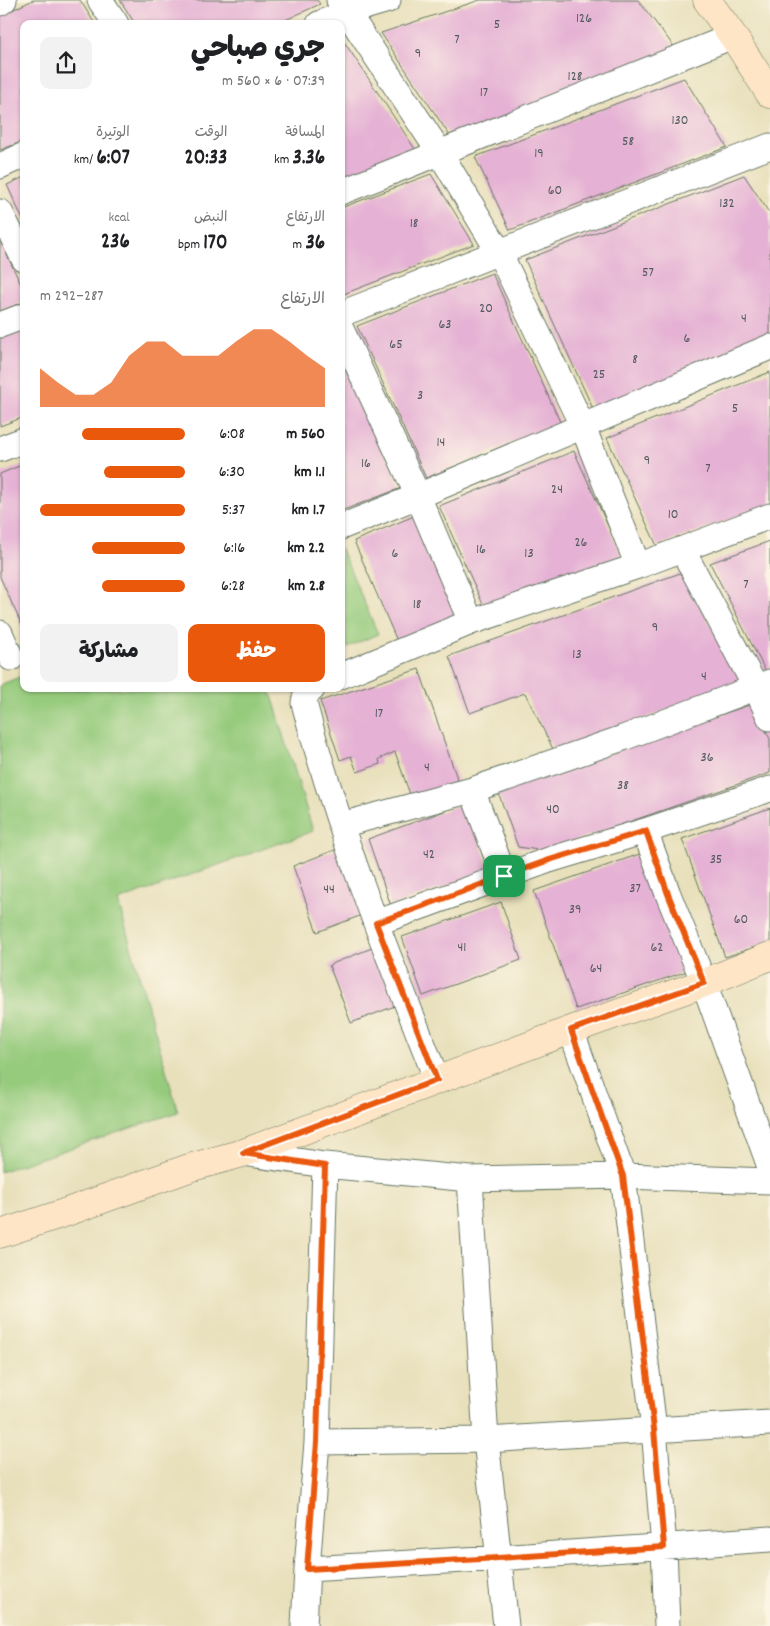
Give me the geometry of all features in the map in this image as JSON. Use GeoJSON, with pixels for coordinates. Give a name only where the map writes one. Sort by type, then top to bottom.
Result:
{"type":"FeatureCollection","features":[{"type":"Feature","properties":{"kind":"main road"},"geometry":{"type":"LineString","coordinates":[[707,0],[733,36],[770,94]]}},
{"type":"Feature","properties":{"kind":"main road"},"geometry":{"type":"LineString","coordinates":[[726,0],[770,64]]}},
{"type":"Feature","properties":{"kind":"main road"},"geometry":{"type":"LineString","coordinates":[[0,1234],[189,1168],[243,1153],[571,1030],[704,983],[770,956]]}},
{"type":"Feature","properties":{"kind":"street"},"geometry":{"type":"LineString","coordinates":[[0,3],[4,0]]}},
{"type":"Feature","properties":{"kind":"street"},"geometry":{"type":"LineString","coordinates":[[100,0],[113,20]]}},
{"type":"Feature","properties":{"kind":"street"},"geometry":{"type":"LineString","coordinates":[[324,20],[343,6],[388,0]]}},
{"type":"Feature","properties":{"kind":"street"},"geometry":{"type":"LineString","coordinates":[[343,6],[440,153],[498,252],[582,426],[638,566]]}},
{"type":"Feature","properties":{"kind":"street"},"geometry":{"type":"LineString","coordinates":[[345,190],[733,36]]}},
{"type":"Feature","properties":{"kind":"street"},"geometry":{"type":"LineString","coordinates":[[345,312],[770,146]]}},
{"type":"Feature","properties":{"kind":"street"},"geometry":{"type":"LineString","coordinates":[[0,166],[20,157]]}},
{"type":"Feature","properties":{"kind":"street"},"geometry":{"type":"LineString","coordinates":[[0,212],[20,251]]}},
{"type":"Feature","properties":{"kind":"street"},"geometry":{"type":"LineString","coordinates":[[0,326],[20,318]]}},
{"type":"Feature","properties":{"kind":"street"},"geometry":{"type":"LineString","coordinates":[[345,338],[418,496],[471,622]]}},
{"type":"Feature","properties":{"kind":"street"},"geometry":{"type":"LineString","coordinates":[[345,524],[418,496],[770,347]]}},
{"type":"Feature","properties":{"kind":"street"},"geometry":{"type":"LineString","coordinates":[[0,449],[20,442]]}},
{"type":"Feature","properties":{"kind":"street"},"geometry":{"type":"LineString","coordinates":[[345,674],[471,622],[638,566],[770,516]]}},
{"type":"Feature","properties":{"kind":"street"},"geometry":{"type":"LineString","coordinates":[[682,549],[763,685],[770,718]]}},
{"type":"Feature","properties":{"kind":"street"},"geometry":{"type":"LineString","coordinates":[[0,633],[12,658]]}},
{"type":"Feature","properties":{"kind":"street"},"geometry":{"type":"LineString","coordinates":[[341,825],[472,790],[623,738],[763,685]]}},
{"type":"Feature","properties":{"kind":"street"},"geometry":{"type":"LineString","coordinates":[[308,692],[304,703],[341,825],[376,923],[437,1080]]}},
{"type":"Feature","properties":{"kind":"street"},"geometry":{"type":"LineString","coordinates":[[376,923],[549,860],[646,831],[770,789]]}},
{"type":"Feature","properties":{"kind":"street"},"geometry":{"type":"LineString","coordinates":[[472,790],[504,876]]}},
{"type":"Feature","properties":{"kind":"street"},"geometry":{"type":"LineString","coordinates":[[646,831],[668,894],[704,983],[770,1167]]}},
{"type":"Feature","properties":{"kind":"street"},"geometry":{"type":"LineString","coordinates":[[571,1030],[623,1176],[654,1429],[664,1547],[667,1626]]}},
{"type":"Feature","properties":{"kind":"street"},"geometry":{"type":"LineString","coordinates":[[243,1153],[325,1166],[470,1179],[623,1176],[770,1181]]}},
{"type":"Feature","properties":{"kind":"street"},"geometry":{"type":"LineString","coordinates":[[304,1626],[317,1442],[325,1166]]}},
{"type":"Feature","properties":{"kind":"street"},"geometry":{"type":"LineString","coordinates":[[470,1179],[486,1440],[506,1626]]}},
{"type":"Feature","properties":{"kind":"street"},"geometry":{"type":"LineString","coordinates":[[317,1442],[486,1440],[770,1423]]}},
{"type":"Feature","properties":{"kind":"street"},"geometry":{"type":"LineString","coordinates":[[307,1569],[770,1539]]}},
{"type":"Feature","properties":{"kind":"green space"},"geometry":{"type":"Polygon","coordinates":[[[345,558],[378,634],[345,648],[345,558]]]}},
{"type":"Feature","properties":{"kind":"green space"},"geometry":{"type":"Polygon","coordinates":[[[20,677],[20,692],[271,692],[313,831],[118,901],[178,1112],[0,1172],[0,685],[20,677]]]}},
{"type":"Feature","properties":{"kind":"building"},"geometry":{"type":"Polygon","coordinates":[[[33,0],[80,0],[92,20],[20,20],[20,142],[0,150],[0,16],[33,0]]]}},
{"type":"Feature","properties":{"kind":"building"},"geometry":{"type":"Polygon","coordinates":[[[120,0],[317,0],[320,4],[286,20],[132,20],[120,0]]]}},
{"type":"Feature","properties":{"kind":"building"},"geometry":{"type":"Polygon","coordinates":[[[480,0],[638,0],[679,53],[452,139],[381,33],[480,0]]]}},
{"type":"Feature","properties":{"kind":"building"},"geometry":{"type":"Polygon","coordinates":[[[345,43],[417,152],[345,179],[345,43]]]}},
{"type":"Feature","properties":{"kind":"building"},"geometry":{"type":"Polygon","coordinates":[[[684,78],[727,147],[510,230],[475,157],[684,78]]]}},
{"type":"Feature","properties":{"kind":"building"},"geometry":{"type":"Polygon","coordinates":[[[431,174],[474,244],[345,293],[345,206],[431,174]]]}},
{"type":"Feature","properties":{"kind":"building"},"geometry":{"type":"Polygon","coordinates":[[[744,175],[770,214],[770,341],[594,411],[525,260],[744,175]]]}},
{"type":"Feature","properties":{"kind":"building"},"geometry":{"type":"Polygon","coordinates":[[[20,179],[20,213],[7,185],[20,179]]]}},
{"type":"Feature","properties":{"kind":"building"},"geometry":{"type":"Polygon","coordinates":[[[0,240],[20,282],[20,304],[0,311],[0,240]]]}},
{"type":"Feature","properties":{"kind":"building"},"geometry":{"type":"Polygon","coordinates":[[[492,273],[561,424],[426,478],[357,326],[492,273]]]}},
{"type":"Feature","properties":{"kind":"building"},"geometry":{"type":"Polygon","coordinates":[[[20,330],[20,418],[0,426],[0,338],[20,330]]]}},
{"type":"Feature","properties":{"kind":"building"},"geometry":{"type":"Polygon","coordinates":[[[345,362],[401,488],[345,509],[345,362]]]}},
{"type":"Feature","properties":{"kind":"building"},"geometry":{"type":"Polygon","coordinates":[[[770,372],[770,505],[657,546],[607,438],[770,372]]]}},
{"type":"Feature","properties":{"kind":"building"},"geometry":{"type":"Polygon","coordinates":[[[574,451],[623,559],[485,609],[439,506],[574,451]]]}},
{"type":"Feature","properties":{"kind":"building"},"geometry":{"type":"Polygon","coordinates":[[[20,466],[20,621],[0,577],[0,474],[20,466]]]}},
{"type":"Feature","properties":{"kind":"building"},"geometry":{"type":"Polygon","coordinates":[[[414,516],[459,618],[397,641],[354,541],[414,516]]]}},
{"type":"Feature","properties":{"kind":"building"},"geometry":{"type":"Polygon","coordinates":[[[770,541],[770,673],[767,674],[710,563],[770,541]]]}},
{"type":"Feature","properties":{"kind":"building"},"geometry":{"type":"Polygon","coordinates":[[[683,572],[741,683],[554,751],[525,693],[470,713],[449,656],[683,572]]]}},
{"type":"Feature","properties":{"kind":"building"},"geometry":{"type":"Polygon","coordinates":[[[419,669],[459,784],[412,800],[395,752],[379,759],[380,764],[357,772],[351,756],[340,760],[320,701],[419,669]]]}},
{"type":"Feature","properties":{"kind":"building"},"geometry":{"type":"Polygon","coordinates":[[[752,704],[770,739],[770,773],[545,851],[518,847],[498,792],[752,704]]]}},
{"type":"Feature","properties":{"kind":"building"},"geometry":{"type":"Polygon","coordinates":[[[466,803],[490,871],[391,906],[368,839],[466,803]]]}},
{"type":"Feature","properties":{"kind":"building"},"geometry":{"type":"Polygon","coordinates":[[[770,808],[770,942],[725,957],[682,839],[770,808]]]}},
{"type":"Feature","properties":{"kind":"building"},"geometry":{"type":"Polygon","coordinates":[[[340,848],[365,914],[317,932],[293,866],[340,848]]]}},
{"type":"Feature","properties":{"kind":"building"},"geometry":{"type":"Polygon","coordinates":[[[654,849],[699,967],[576,1009],[534,891],[654,849]]]}},
{"type":"Feature","properties":{"kind":"building"},"geometry":{"type":"Polygon","coordinates":[[[501,902],[521,960],[423,996],[402,937],[501,902]]]}},
{"type":"Feature","properties":{"kind":"building"},"geometry":{"type":"Polygon","coordinates":[[[377,946],[400,1004],[351,1023],[329,965],[377,946]]]}},
{"type":"Feature","properties":{"kind":"route"},"geometry":{"type":"LineString","coordinates":[[646,831],[668,894],[704,983],[571,1030],[623,1176],[654,1429],[664,1547],[307,1569],[317,1442],[325,1166],[243,1153],[437,1080],[376,923],[504,876],[549,860],[646,831]]}}]}
